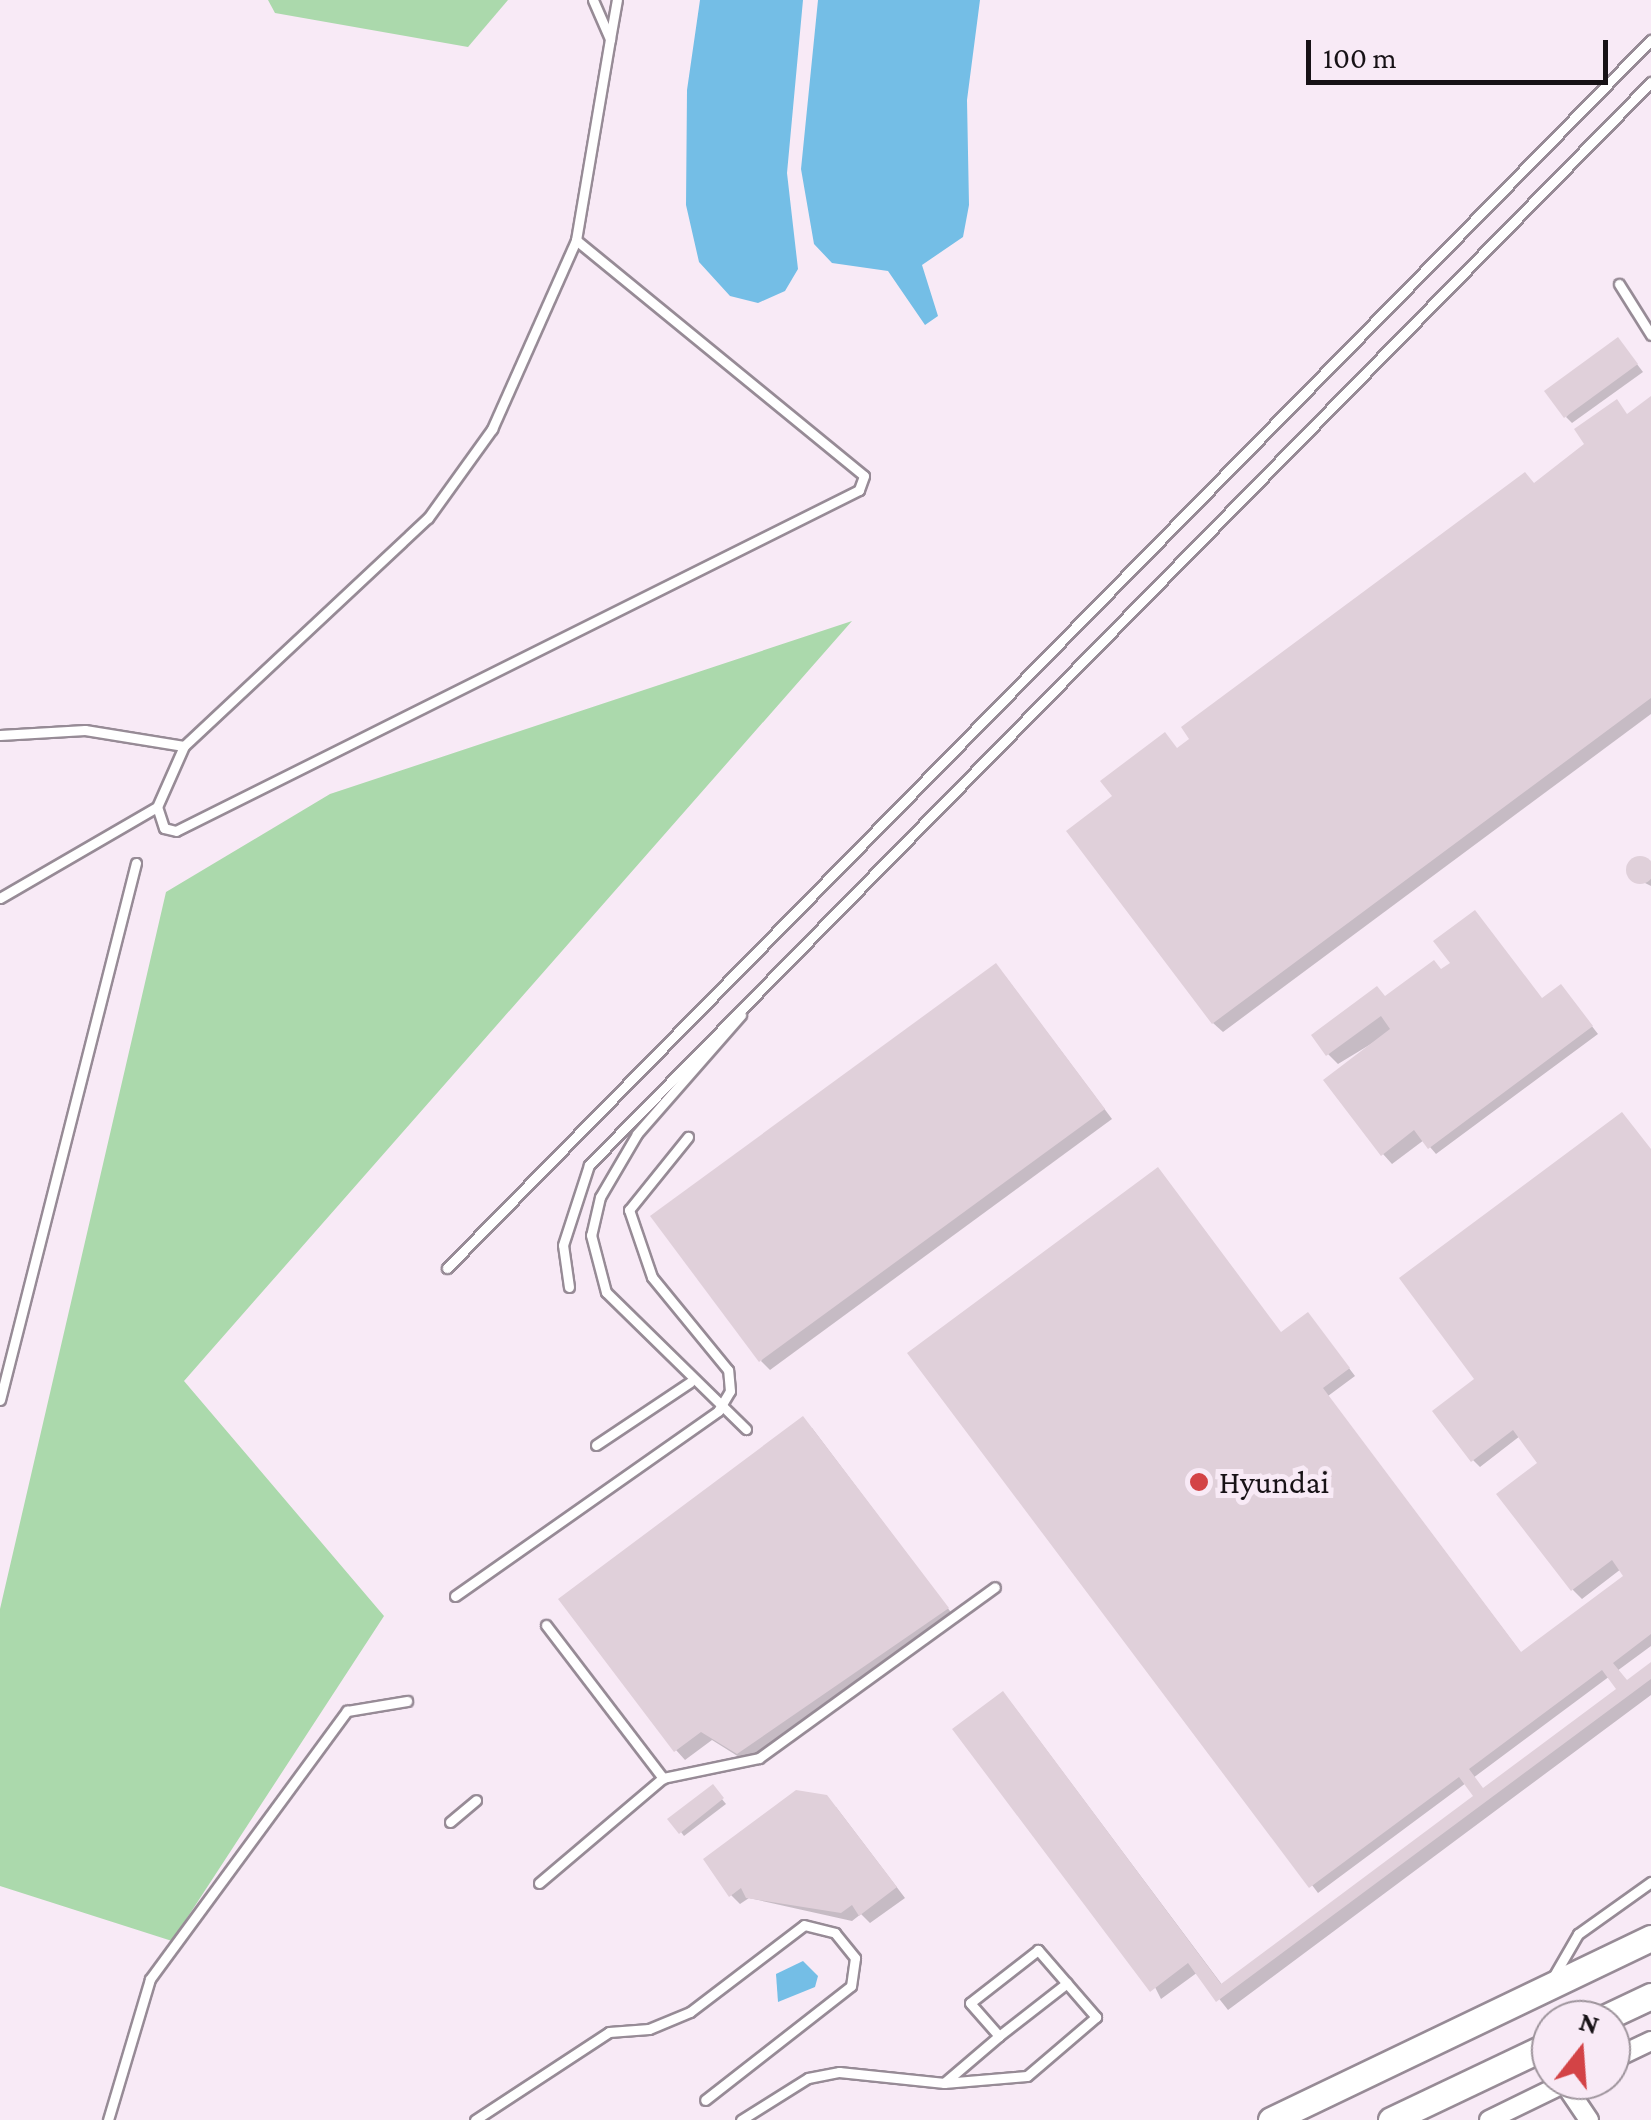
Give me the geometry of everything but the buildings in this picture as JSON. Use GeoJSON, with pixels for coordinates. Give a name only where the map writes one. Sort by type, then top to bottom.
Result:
{"type":"FeatureCollection","features":[{"type":"Feature","properties":{"kind":"main road"},"geometry":{"type":"LineString","coordinates":[[1271,2120],[1651,1938]]}},
{"type":"Feature","properties":{"kind":"main road"},"geometry":{"type":"LineString","coordinates":[[1391,2120],[1531,2054]]}},
{"type":"Feature","properties":{"kind":"street"},"geometry":{"type":"LineString","coordinates":[[1489,2120],[1531,2100]]}},
{"type":"Feature","properties":{"kind":"lane"},"geometry":{"type":"LineString","coordinates":[[594,0],[610,40]]}},
{"type":"Feature","properties":{"kind":"lane"},"geometry":{"type":"LineString","coordinates":[[0,898],[157,807],[184,746],[428,518],[492,429],[576,240],[617,0]]}},
{"type":"Feature","properties":{"kind":"lane"},"geometry":{"type":"LineString","coordinates":[[447,1268],[1651,40]]}},
{"type":"Feature","properties":{"kind":"lane"},"geometry":{"type":"LineString","coordinates":[[569,1287],[563,1245],[588,1165],[1651,82]]}},
{"type":"Feature","properties":{"kind":"lane"},"geometry":{"type":"LineString","coordinates":[[157,807],[164,828],[176,831],[858,490],[864,476],[576,240]]}},
{"type":"Feature","properties":{"kind":"lane"},"geometry":{"type":"LineString","coordinates":[[1618,284],[1651,335]]}},
{"type":"Feature","properties":{"kind":"lane"},"geometry":{"type":"LineString","coordinates":[[0,734],[86,730],[184,746]]}},
{"type":"Feature","properties":{"kind":"lane"},"geometry":{"type":"LineString","coordinates":[[0,1400],[136,863]]}},
{"type":"Feature","properties":{"kind":"lane"},"geometry":{"type":"LineString","coordinates":[[746,1429],[718,1411],[606,1292],[590,1236],[600,1197],[637,1134],[704,1068],[748,1002]]}},
{"type":"Feature","properties":{"kind":"lane"},"geometry":{"type":"LineString","coordinates":[[455,1596],[718,1411],[728,1370],[652,1278],[629,1210],[688,1137]]}},
{"type":"Feature","properties":{"kind":"lane"},"geometry":{"type":"LineString","coordinates":[[596,1445],[690,1382]]}},
{"type":"Feature","properties":{"kind":"lane"},"geometry":{"type":"LineString","coordinates":[[539,1883],[663,1778],[758,1758],[995,1587]]}},
{"type":"Feature","properties":{"kind":"lane"},"geometry":{"type":"LineString","coordinates":[[546,1625],[663,1778]]}},
{"type":"Feature","properties":{"kind":"lane"},"geometry":{"type":"LineString","coordinates":[[108,2120],[150,1978],[347,1711],[407,1701]]}},
{"type":"Feature","properties":{"kind":"lane"},"geometry":{"type":"LineString","coordinates":[[450,1822],[476,1800]]}},
{"type":"Feature","properties":{"kind":"lane"},"geometry":{"type":"LineString","coordinates":[[1549,1986],[1578,1934],[1651,1882]]}},
{"type":"Feature","properties":{"kind":"lane"},"geometry":{"type":"LineString","coordinates":[[476,2120],[609,2032],[650,2030],[690,2012],[804,1924],[835,1934],[854,1958],[852,1986],[705,2100]]}},
{"type":"Feature","properties":{"kind":"lane"},"geometry":{"type":"LineString","coordinates":[[742,2120],[808,2078],[840,2072],[944,2083],[1027,2076],[1096,2017],[1038,1950],[970,2003],[998,2036]]}},
{"type":"Feature","properties":{"kind":"lane"},"geometry":{"type":"LineString","coordinates":[[944,2083],[1067,1983]]}},
{"type":"Feature","properties":{"kind":"green space"},"geometry":{"type":"Polygon","coordinates":[[[268,0],[508,0],[468,47],[275,13],[268,0]]]}},
{"type":"Feature","properties":{"kind":"green space"},"geometry":{"type":"Polygon","coordinates":[[[852,621],[184,1381],[384,1616],[172,1941],[0,1886],[0,1609],[166,892],[330,794],[852,621]]]}},
{"type":"Feature","properties":{"kind":"water"},"geometry":{"type":"Polygon","coordinates":[[[700,0],[803,0],[787,173],[798,269],[785,291],[758,303],[730,296],[699,262],[686,205],[687,90],[700,0]]]}},
{"type":"Feature","properties":{"kind":"water"},"geometry":{"type":"Polygon","coordinates":[[[818,0],[980,0],[967,100],[969,205],[963,237],[922,265],[938,316],[925,325],[888,271],[832,263],[814,244],[801,169],[818,0]]]}},
{"type":"Feature","properties":{"kind":"water"},"geometry":{"type":"Polygon","coordinates":[[[803,1961],[818,1976],[815,1987],[778,2002],[776,1974],[803,1961]]]}},
{"type":"Feature","properties":{"kind":"place","name":"Hyundai"},"geometry":{"type":"Point","coordinates":[1199,1482]}}]}
